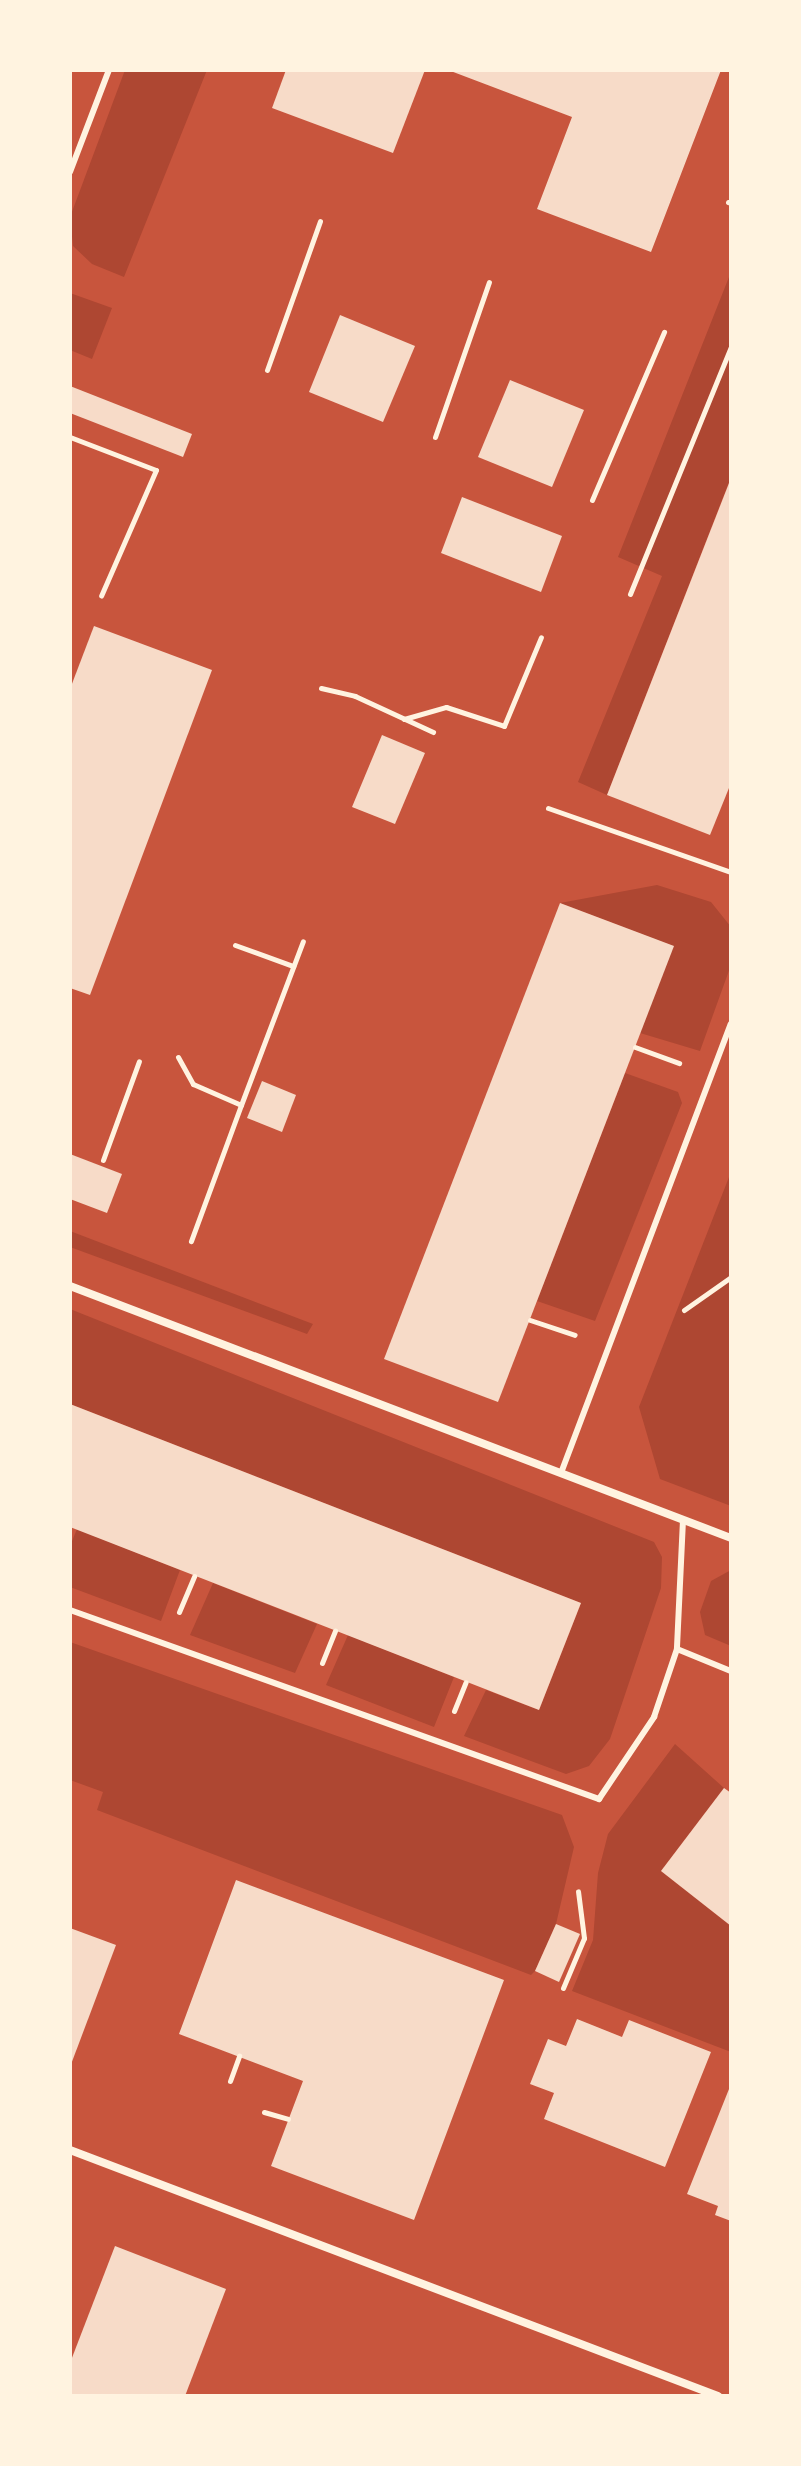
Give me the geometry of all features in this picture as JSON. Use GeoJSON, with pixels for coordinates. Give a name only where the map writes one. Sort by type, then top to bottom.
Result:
{"type":"FeatureCollection","features":[{"type":"Feature","properties":{"kind":"street"},"geometry":{"type":"LineString","coordinates":[[70,1286],[731,1538]]}},
{"type":"Feature","properties":{"kind":"street"},"geometry":{"type":"LineString","coordinates":[[70,2150],[718,2396]]}},
{"type":"Feature","properties":{"kind":"lane"},"geometry":{"type":"LineString","coordinates":[[70,172],[109,70]]}},
{"type":"Feature","properties":{"kind":"lane"},"geometry":{"type":"LineString","coordinates":[[561,1473],[731,1024]]}},
{"type":"Feature","properties":{"kind":"lane"},"geometry":{"type":"LineString","coordinates":[[70,1610],[599,1799],[654,1717],[677,1649],[683,1520]]}},
{"type":"Feature","properties":{"kind":"lane"},"geometry":{"type":"LineString","coordinates":[[677,1649],[731,1671]]}},
{"type":"Feature","properties":{"kind":"path"},"geometry":{"type":"LineString","coordinates":[[267,370],[320,221]]}},
{"type":"Feature","properties":{"kind":"path"},"geometry":{"type":"LineString","coordinates":[[435,437],[489,282]]}},
{"type":"Feature","properties":{"kind":"path"},"geometry":{"type":"LineString","coordinates":[[592,500],[664,332]]}},
{"type":"Feature","properties":{"kind":"path"},"geometry":{"type":"LineString","coordinates":[[630,594],[731,346]]}},
{"type":"Feature","properties":{"kind":"path"},"geometry":{"type":"LineString","coordinates":[[70,437],[156,470],[101,596]]}},
{"type":"Feature","properties":{"kind":"path"},"geometry":{"type":"LineString","coordinates":[[404,719],[446,707],[504,726],[541,637]]}},
{"type":"Feature","properties":{"kind":"path"},"geometry":{"type":"LineString","coordinates":[[321,688],[433,732]]}},
{"type":"Feature","properties":{"kind":"path"},"geometry":{"type":"LineString","coordinates":[[548,808],[731,872]]}},
{"type":"Feature","properties":{"kind":"path"},"geometry":{"type":"LineString","coordinates":[[191,1241],[303,941]]}},
{"type":"Feature","properties":{"kind":"path"},"geometry":{"type":"LineString","coordinates":[[235,945],[293,966]]}},
{"type":"Feature","properties":{"kind":"path"},"geometry":{"type":"LineString","coordinates":[[635,1047],[712,1074]]}},
{"type":"Feature","properties":{"kind":"path"},"geometry":{"type":"LineString","coordinates":[[178,1057],[193,1084],[241,1105]]}},
{"type":"Feature","properties":{"kind":"path"},"geometry":{"type":"LineString","coordinates":[[103,1160],[139,1061]]}},
{"type":"Feature","properties":{"kind":"path"},"geometry":{"type":"LineString","coordinates":[[684,1310],[731,1277]]}},
{"type":"Feature","properties":{"kind":"path"},"geometry":{"type":"LineString","coordinates":[[530,1320],[609,1347]]}},
{"type":"Feature","properties":{"kind":"path"},"geometry":{"type":"LineString","coordinates":[[563,1988],[584,1938],[578,1891]]}},
{"type":"Feature","properties":{"kind":"path"},"geometry":{"type":"LineString","coordinates":[[230,2081],[239,2056]]}},
{"type":"Feature","properties":{"kind":"path"},"geometry":{"type":"LineString","coordinates":[[264,2112],[288,2119]]}},
{"type":"Feature","properties":{"kind":"shaded area"},"geometry":{"type":"Polygon","coordinates":[[[125,70],[207,70],[124,277],[92,264],[73,246],[70,217],[125,70]]]}},
{"type":"Feature","properties":{"kind":"shaded area"},"geometry":{"type":"Polygon","coordinates":[[[731,272],[731,477],[607,795],[578,782],[662,576],[618,557],[731,272]]]}},
{"type":"Feature","properties":{"kind":"shaded area"},"geometry":{"type":"Polygon","coordinates":[[[70,293],[112,308],[92,359],[70,350],[70,293]]]}},
{"type":"Feature","properties":{"kind":"shaded area"},"geometry":{"type":"Polygon","coordinates":[[[657,885],[711,902],[731,927],[731,965],[700,1051],[640,1033],[673,946],[560,903],[657,885]]]}},
{"type":"Feature","properties":{"kind":"shaded area"},"geometry":{"type":"Polygon","coordinates":[[[625,1073],[678,1092],[682,1103],[595,1321],[537,1301],[625,1073]]]}},
{"type":"Feature","properties":{"kind":"shaded area"},"geometry":{"type":"Polygon","coordinates":[[[731,1172],[731,1506],[660,1479],[639,1407],[731,1172]]]}},
{"type":"Feature","properties":{"kind":"shaded area"},"geometry":{"type":"Polygon","coordinates":[[[70,1231],[313,1324],[307,1334],[70,1247],[70,1231]]]}},
{"type":"Feature","properties":{"kind":"shaded area"},"geometry":{"type":"Polygon","coordinates":[[[70,1309],[654,1542],[662,1557],[661,1588],[610,1739],[589,1766],[566,1774],[464,1736],[486,1690],[539,1710],[581,1603],[70,1404],[70,1309]]]}},
{"type":"Feature","properties":{"kind":"shaded area"},"geometry":{"type":"Polygon","coordinates":[[[77,1529],[180,1570],[161,1621],[70,1587],[70,1546],[77,1529]]]}},
{"type":"Feature","properties":{"kind":"shaded area"},"geometry":{"type":"Polygon","coordinates":[[[731,1570],[731,1646],[705,1635],[700,1612],[711,1581],[731,1570]]]}},
{"type":"Feature","properties":{"kind":"shaded area"},"geometry":{"type":"Polygon","coordinates":[[[213,1583],[317,1624],[295,1673],[190,1635],[213,1583]]]}},
{"type":"Feature","properties":{"kind":"shaded area"},"geometry":{"type":"Polygon","coordinates":[[[348,1635],[454,1677],[434,1727],[326,1685],[348,1635]]]}},
{"type":"Feature","properties":{"kind":"shaded area"},"geometry":{"type":"Polygon","coordinates":[[[70,1642],[562,1815],[574,1847],[556,1924],[535,1971],[531,1975],[97,1810],[103,1792],[70,1780],[70,1642]]]}},
{"type":"Feature","properties":{"kind":"shaded area"},"geometry":{"type":"Polygon","coordinates":[[[675,1744],[724,1788],[661,1871],[731,1926],[731,2052],[572,1991],[593,1940],[598,1873],[608,1834],[675,1744]]]}},
{"type":"Feature","properties":{"kind":"building"},"geometry":{"type":"Polygon","coordinates":[[[286,70],[425,70],[393,153],[272,108],[286,70]]]}},
{"type":"Feature","properties":{"kind":"building"},"geometry":{"type":"Polygon","coordinates":[[[448,70],[721,70],[651,252],[537,209],[572,117],[448,70]]]}},
{"type":"Feature","properties":{"kind":"building"},"geometry":{"type":"Polygon","coordinates":[[[340,315],[415,346],[383,422],[309,392],[340,315]]]}},
{"type":"Feature","properties":{"kind":"building"},"geometry":{"type":"Polygon","coordinates":[[[510,380],[584,410],[552,487],[478,457],[510,380]]]}},
{"type":"Feature","properties":{"kind":"building"},"geometry":{"type":"Polygon","coordinates":[[[70,386],[192,434],[183,457],[70,413],[70,386]]]}},
{"type":"Feature","properties":{"kind":"building"},"geometry":{"type":"Polygon","coordinates":[[[731,478],[731,783],[710,835],[607,795],[731,478]]]}},
{"type":"Feature","properties":{"kind":"building"},"geometry":{"type":"Polygon","coordinates":[[[462,497],[562,536],[541,592],[441,553],[462,497]]]}},
{"type":"Feature","properties":{"kind":"building"},"geometry":{"type":"Polygon","coordinates":[[[94,626],[212,670],[90,995],[70,988],[70,689],[94,626]]]}},
{"type":"Feature","properties":{"kind":"building"},"geometry":{"type":"Polygon","coordinates":[[[382,735],[425,753],[395,824],[352,807],[382,735]]]}},
{"type":"Feature","properties":{"kind":"building"},"geometry":{"type":"Polygon","coordinates":[[[560,903],[674,946],[498,1402],[384,1359],[560,903]]]}},
{"type":"Feature","properties":{"kind":"building"},"geometry":{"type":"Polygon","coordinates":[[[262,1081],[296,1095],[282,1132],[247,1118],[262,1081]]]}},
{"type":"Feature","properties":{"kind":"building"},"geometry":{"type":"Polygon","coordinates":[[[70,1154],[122,1174],[107,1213],[70,1199],[70,1154]]]}},
{"type":"Feature","properties":{"kind":"building"},"geometry":{"type":"Polygon","coordinates":[[[70,1404],[581,1603],[539,1710],[70,1527],[70,1404]]]}},
{"type":"Feature","properties":{"kind":"building"},"geometry":{"type":"Polygon","coordinates":[[[724,1788],[731,1793],[731,1926],[661,1871],[724,1788]]]}},
{"type":"Feature","properties":{"kind":"building"},"geometry":{"type":"Polygon","coordinates":[[[236,1880],[504,1980],[414,2220],[271,2166],[303,2081],[179,2034],[236,1880]]]}},
{"type":"Feature","properties":{"kind":"building"},"geometry":{"type":"Polygon","coordinates":[[[556,1924],[580,1934],[559,1982],[535,1971],[556,1924]]]}},
{"type":"Feature","properties":{"kind":"building"},"geometry":{"type":"Polygon","coordinates":[[[70,1928],[116,1945],[70,2067],[70,1928]]]}},
{"type":"Feature","properties":{"kind":"building"},"geometry":{"type":"Polygon","coordinates":[[[577,2019],[622,2037],[629,2020],[711,2052],[665,2167],[544,2119],[554,2093],[530,2084],[548,2039],[566,2046],[577,2019]]]}},
{"type":"Feature","properties":{"kind":"building"},"geometry":{"type":"Polygon","coordinates":[[[731,2084],[731,2221],[715,2215],[718,2206],[687,2194],[731,2084]]]}},
{"type":"Feature","properties":{"kind":"building"},"geometry":{"type":"Polygon","coordinates":[[[115,2246],[226,2289],[185,2396],[70,2396],[70,2363],[115,2246]]]}}]}
